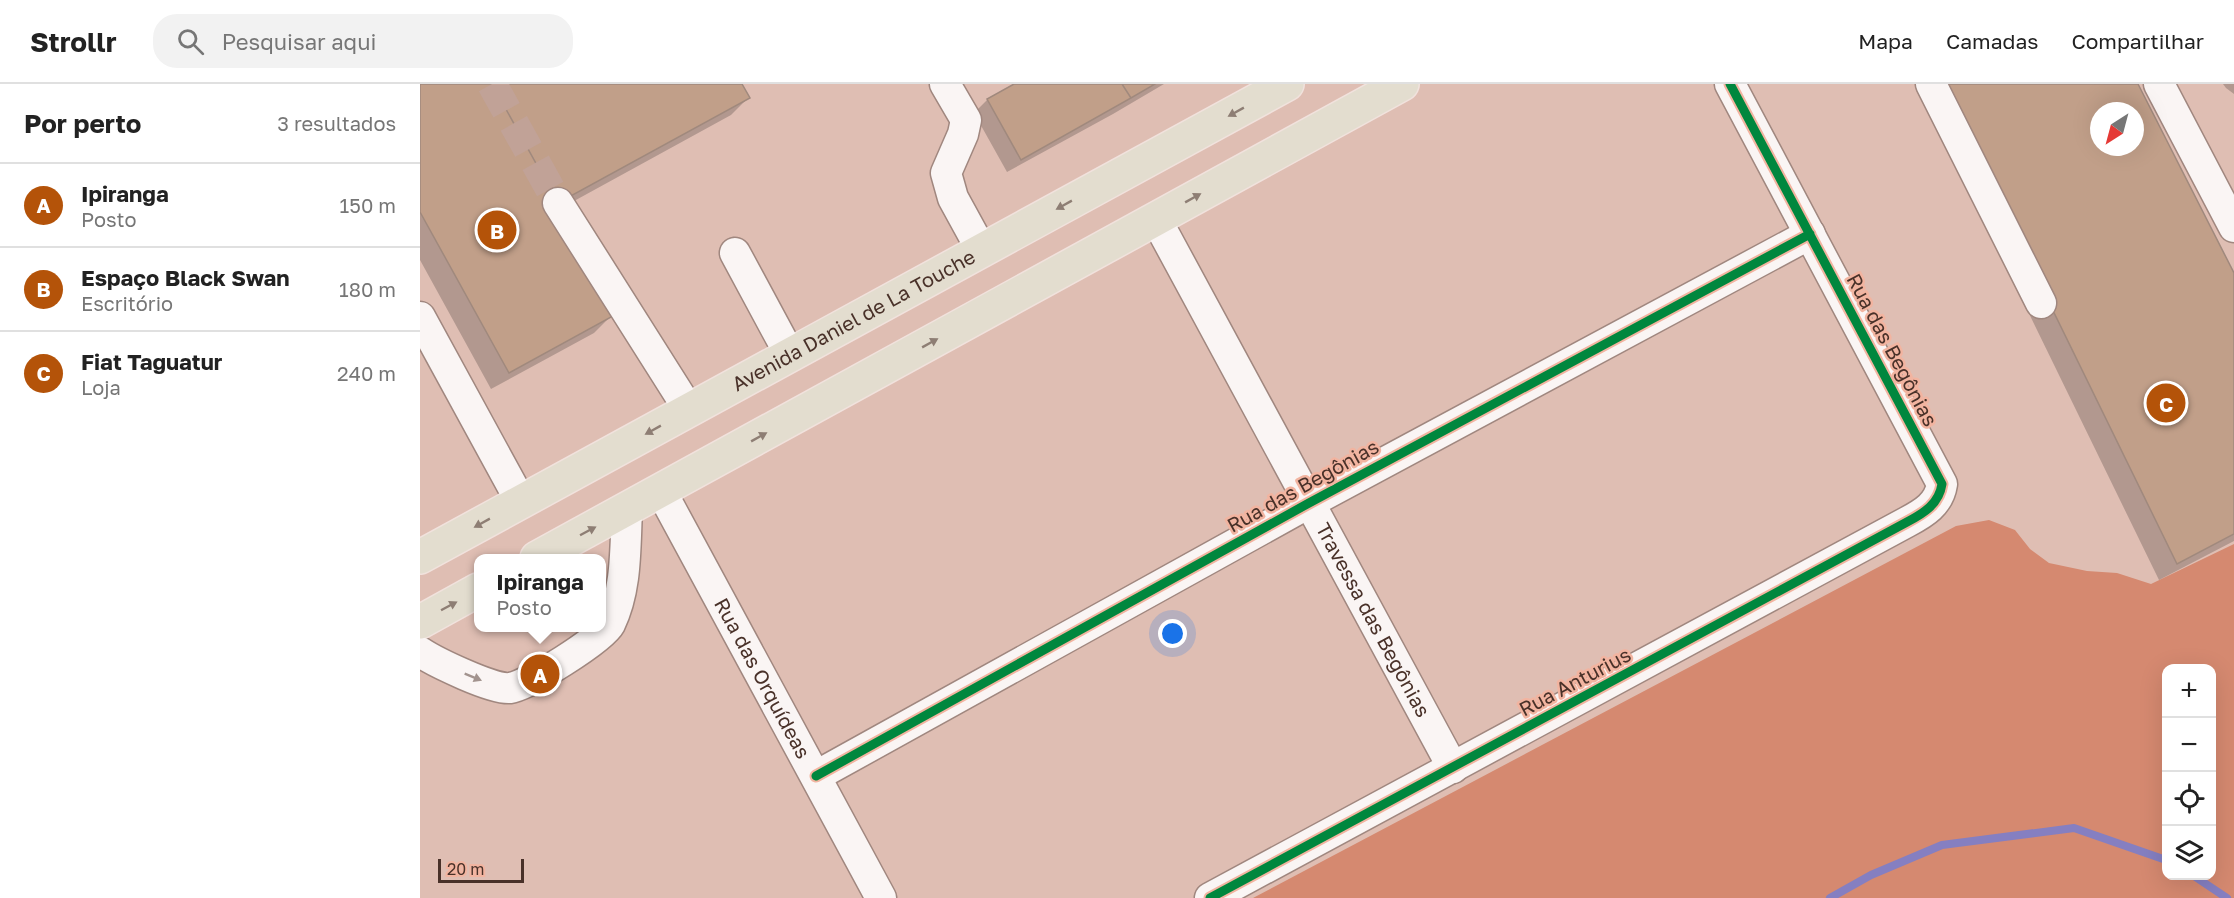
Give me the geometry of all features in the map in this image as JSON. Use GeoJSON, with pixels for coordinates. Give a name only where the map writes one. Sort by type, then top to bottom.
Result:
{"type":"FeatureCollection","features":[{"type":"Feature","properties":{"kind":"main road","name":"Avenida Daniel de La Touche"},"geometry":{"type":"LineString","coordinates":[[420,557],[1287,84]]}},
{"type":"Feature","properties":{"kind":"main road"},"geometry":{"type":"LineString","coordinates":[[544,554],[1402,84]]}},
{"type":"Feature","properties":{"kind":"main road"},"geometry":{"type":"LineString","coordinates":[[420,622],[474,592]]}},
{"type":"Feature","properties":{"kind":"street"},"geometry":{"type":"LineString","coordinates":[[945,84],[966,120],[963,135],[946,173],[953,198],[982,251]]}},
{"type":"Feature","properties":{"kind":"street","name":"Rua das Begônias"},"geometry":{"type":"LineString","coordinates":[[1730,84],[1942,484]]}},
{"type":"Feature","properties":{"kind":"street"},"geometry":{"type":"LineString","coordinates":[[1931,84],[2041,303]]}},
{"type":"Feature","properties":{"kind":"street"},"geometry":{"type":"LineString","coordinates":[[2159,84],[2234,227]]}},
{"type":"Feature","properties":{"kind":"street"},"geometry":{"type":"LineString","coordinates":[[558,203],[689,410]]}},
{"type":"Feature","properties":{"kind":"street","name":"Travessa das Begônias"},"geometry":{"type":"LineString","coordinates":[[1156,219],[1453,768]]}},
{"type":"Feature","properties":{"kind":"street","name":"Rua das Begônias"},"geometry":{"type":"LineString","coordinates":[[816,776],[1309,503],[1810,234]]}},
{"type":"Feature","properties":{"kind":"street"},"geometry":{"type":"LineString","coordinates":[[735,253],[790,355]]}},
{"type":"Feature","properties":{"kind":"street"},"geometry":{"type":"LineString","coordinates":[[420,317],[521,502]]}},
{"type":"Feature","properties":{"kind":"street","name":"Rua Anturius"},"geometry":{"type":"LineString","coordinates":[[1210,898],[1907,522],[1935,503],[1941,494],[1942,484]]}},
{"type":"Feature","properties":{"kind":"street","name":"Rua das Orquídeas"},"geometry":{"type":"LineString","coordinates":[[661,491],[881,898]]}},
{"type":"Feature","properties":{"kind":"street"},"geometry":{"type":"LineString","coordinates":[[606,628],[623,580],[627,510]]}},
{"type":"Feature","properties":{"kind":"street"},"geometry":{"type":"LineString","coordinates":[[420,652],[430,659],[484,682],[510,688],[528,681],[574,654],[603,632]]}},
{"type":"Feature","properties":{"kind":"shaded area"},"geometry":{"type":"Polygon","coordinates":[[[1989,520],[2015,530],[2030,549],[2049,563],[2087,571],[2117,573],[2151,584],[2234,544],[2234,898],[1253,898],[1956,526],[1989,520]]]}},
{"type":"Feature","properties":{"kind":"building"},"geometry":{"type":"Polygon","coordinates":[[[420,84],[492,84],[558,203],[613,316],[509,373],[420,212],[420,84]]]}},
{"type":"Feature","properties":{"kind":"building"},"geometry":{"type":"Polygon","coordinates":[[[492,84],[742,84],[750,98],[558,203],[492,84]]]}},
{"type":"Feature","properties":{"kind":"building"},"geometry":{"type":"Polygon","coordinates":[[[1014,84],[1122,84],[1131,98],[1021,160],[987,99],[1014,84]]]}},
{"type":"Feature","properties":{"kind":"building"},"geometry":{"type":"Polygon","coordinates":[[[1122,84],[1155,84],[1131,98],[1122,84]]]}},
{"type":"Feature","properties":{"kind":"building"},"geometry":{"type":"Polygon","coordinates":[[[1942,84],[2138,84],[2234,273],[2234,534],[2177,564],[1942,84]]]}},
{"type":"Feature","properties":{"kind":"waterway"},"geometry":{"type":"LineString","coordinates":[[1830,898],[1871,875],[1942,845],[2074,828],[2162,859]]}},
{"type":"Feature","properties":{"kind":"waterway"},"geometry":{"type":"LineString","coordinates":[[2200,880],[2227,898]]}},
{"type":"Feature","properties":{"kind":"tunnel"},"geometry":{"type":"LineString","coordinates":[[492,84],[558,203]]}},
{"type":"Feature","properties":{"kind":"cycle path"},"geometry":{"type":"LineString","coordinates":[[1210,898],[1913,519],[1930,507],[1938,497],[1942,484],[1730,84]]}},
{"type":"Feature","properties":{"kind":"cycle path"},"geometry":{"type":"LineString","coordinates":[[816,776],[1309,503],[1810,234]]}},
{"type":"Feature","properties":{"kind":"place","name":"Espaço Black Swan"},"geometry":{"type":"Point","coordinates":[497,230]}},
{"type":"Feature","properties":{"kind":"place","name":"Fiat Taguatur"},"geometry":{"type":"Point","coordinates":[2166,403]}},
{"type":"Feature","properties":{"kind":"place","name":"Ipiranga"},"geometry":{"type":"Point","coordinates":[540,674]}}]}
